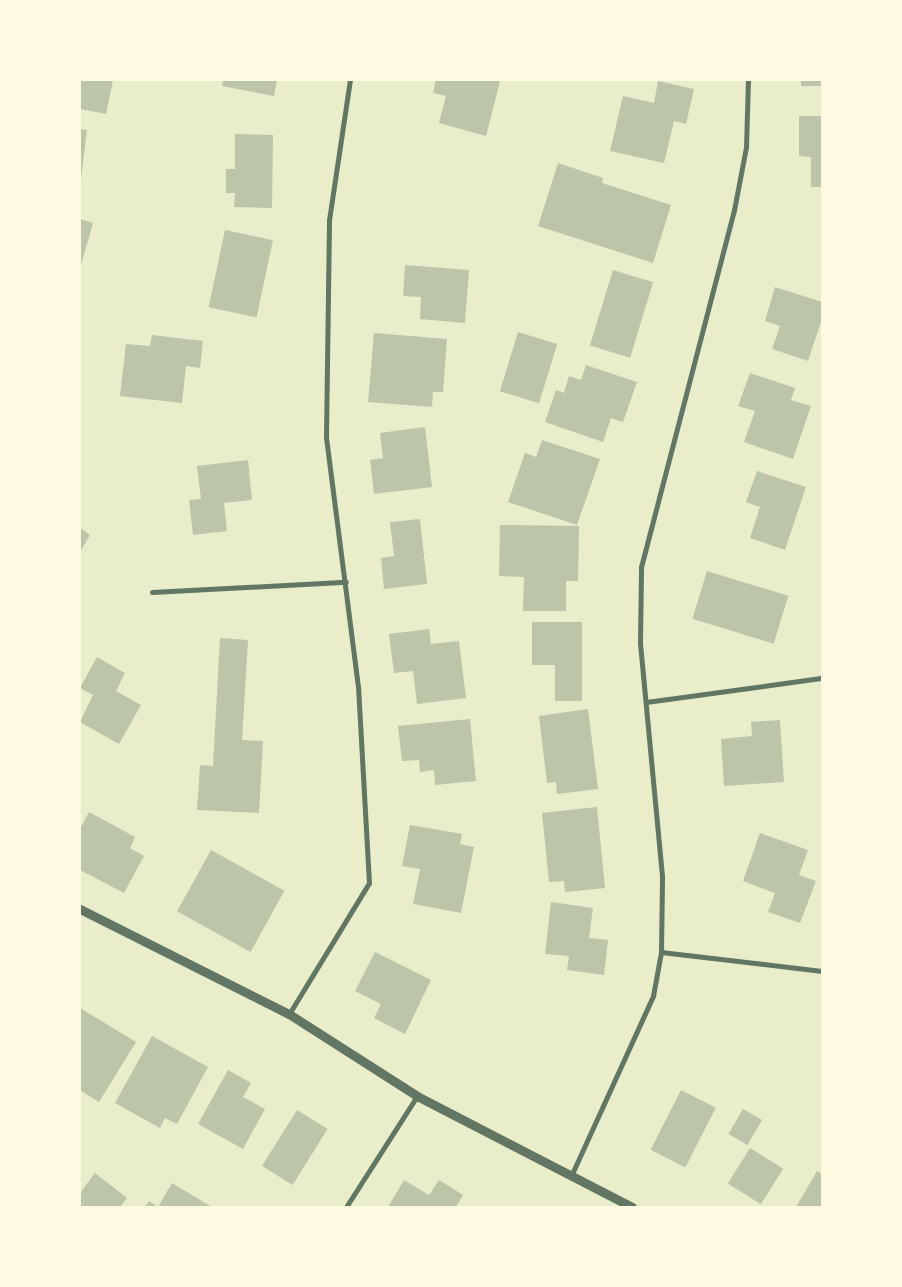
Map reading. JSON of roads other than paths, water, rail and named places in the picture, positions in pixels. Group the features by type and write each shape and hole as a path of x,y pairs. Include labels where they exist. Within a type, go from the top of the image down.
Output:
{"street":[{"path":"289,1014 369,883 358,687 326,437 329,220 350,80"},
{"path":"571,1176 650,1004 661,952 662,876 640,642 641,567 734,210 746,147 748,80"},
{"path":"152,592 346,582"},
{"path":"646,702 822,678"},
{"path":"80,909 289,1014 417,1096 632,1207"},
{"path":"661,952 822,971"},
{"path":"346,1207 417,1096"}]}
